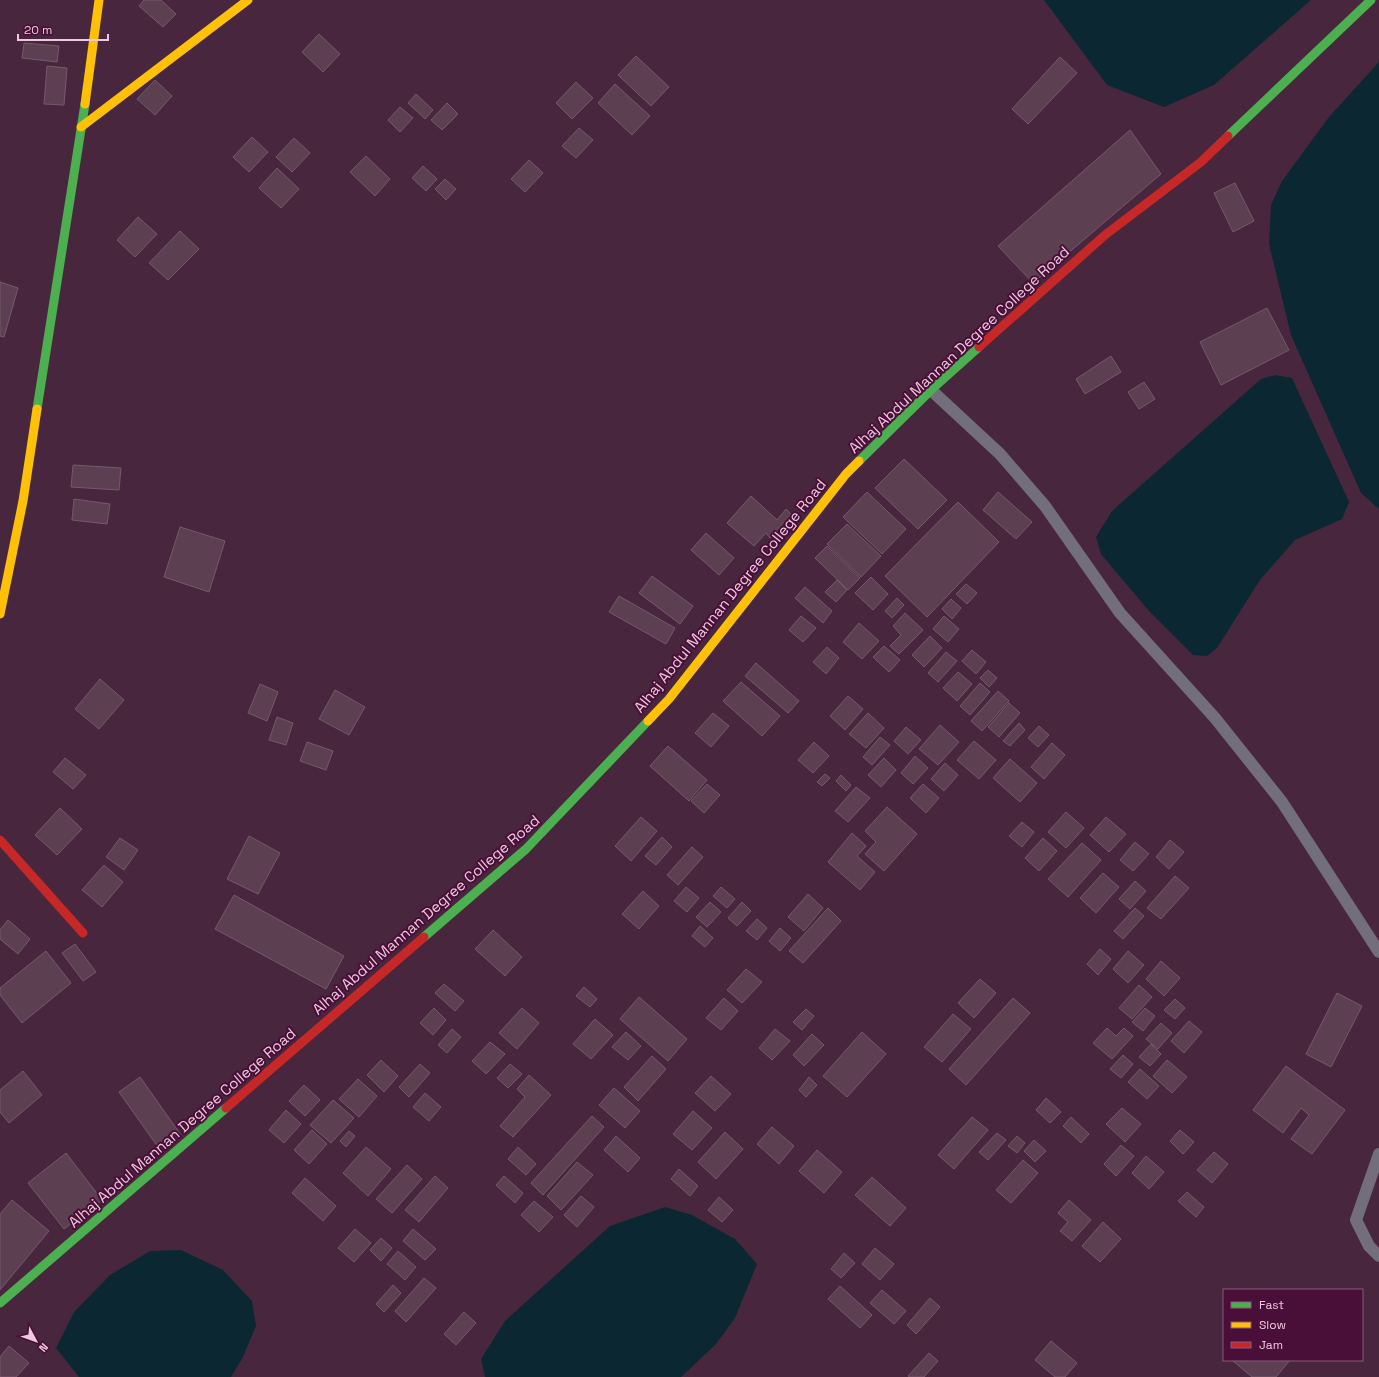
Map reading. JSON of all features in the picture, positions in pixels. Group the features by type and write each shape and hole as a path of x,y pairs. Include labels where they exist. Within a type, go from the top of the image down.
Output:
{"street":[{"path":"0,614 23,501 81,127 99,0"},
{"path":"81,127 248,0"},
{"name":"Alhaj Abdul Mannan Degree College Road","path":"0,1303 526,849 669,699 846,474 931,390 1105,235 1202,162 1371,0"},
{"path":"0,840 83,933"}],"lane":[{"path":"931,390 1000,454 1045,506 1120,613 1215,718 1282,802 1379,952"},
{"path":"1379,1154 1356,1220 1369,1246 1379,1256"}],"water":[{"path":"1044,0 1311,0 1214,85 1164,107 1107,85"},
{"path":"1379,62 1379,509 1361,493 1291,335 1269,244 1271,205 1282,181 1329,117"},
{"path":"1275,375 1292,378 1349,502 1342,519 1295,540 1260,580 1217,648 1207,656 1193,655 1149,611 1101,554 1096,537 1112,511 1261,379"},
{"path":"665,1207 692,1215 735,1239 757,1264 735,1318 716,1344 681,1377 485,1377 481,1359 505,1321 610,1226"},
{"path":"181,1250 223,1270 252,1301 256,1326 242,1359 231,1377 79,1377 56,1348 74,1312 110,1275 150,1251"}],"building":[{"path":"144,0 161,0 176,14 163,27 139,6"},
{"path":"319,34 340,54 323,72 302,52"},
{"path":"24,43 59,46 57,62 22,58"},
{"path":"636,56 669,87 651,106 618,75"},
{"path":"1060,57 1077,73 1028,124 1012,109"},
{"path":"47,66 67,68 64,105 44,104"},
{"path":"155,80 172,96 155,115 137,99"},
{"path":"576,82 593,98 572,119 556,103"},
{"path":"615,84 650,116 632,135 598,103"},
{"path":"416,94 433,110 425,119 408,103"},
{"path":"447,103 458,114 442,130 431,120"},
{"path":"400,107 413,118 400,132 388,120"},
{"path":"579,128 593,140 576,158 562,146"},
{"path":"1130,130 1161,174 1033,283 998,246"},
{"path":"252,137 268,152 249,172 233,157"},
{"path":"294,138 310,153 292,172 276,157"},
{"path":"366,156 390,179 375,196 350,172"},
{"path":"529,160 543,173 525,192 511,179"},
{"path":"423,166 437,179 426,191 412,178"},
{"path":"277,168 299,189 281,208 259,188"},
{"path":"445,179 456,189 446,200 435,189"},
{"path":"1235,183 1254,221 1233,232 1214,193"},
{"path":"138,217 157,234 135,257 117,240"},
{"path":"180,231 199,249 168,280 149,263"},
{"path":"0,282 18,288 4,337 0,336"},
{"path":"1267,308 1289,350 1221,385 1200,342"},
{"path":"1111,356 1121,372 1085,394 1076,379"},
{"path":"1144,382 1155,399 1139,409 1128,392"},
{"path":"904,459 947,500 918,529 875,488"},
{"path":"73,465 121,468 119,490 71,487"},
{"path":"867,492 906,529 882,554 843,517"},
{"path":"998,492 1032,522 1016,539 983,510"},
{"path":"751,496 777,520 786,509 791,514 770,538 766,533 754,546 727,523"},
{"path":"74,499 110,504 107,524 72,520"},
{"path":"958,502 999,542 927,617 885,576"},
{"path":"847,524 881,556 861,577 827,544"},
{"path":"180,527 225,541 209,592 164,577"},
{"path":"706,533 734,558 719,575 691,550"},
{"path":"827,546 860,578 848,590 815,558"},
{"path":"652,576 693,606 680,624 639,593"},
{"path":"871,577 888,594 873,610 855,593"},
{"path":"837,580 847,590 836,602 825,592"},
{"path":"966,584 977,593 967,604 956,594"},
{"path":"805,587 832,611 823,623 795,598"},
{"path":"619,596 675,628 666,644 609,612"},
{"path":"897,598 904,605 892,618 885,611"},
{"path":"951,599 961,608 952,619 942,609"},
{"path":"905,613 923,630 899,654 890,646 901,635 893,626"},
{"path":"801,616 816,628 803,642 789,630"},
{"path":"944,616 959,629 948,642 933,629"},
{"path":"859,623 879,641 862,659 843,642"},
{"path":"930,636 942,648 924,667 912,655"},
{"path":"884,646 900,660 889,672 873,657"},
{"path":"827,647 839,658 826,674 813,662"},
{"path":"972,650 986,662 976,674 962,661"},
{"path":"946,652 957,661 938,682 928,673"},
{"path":"756,663 799,701 788,713 745,676"},
{"path":"988,670 997,678 989,687 980,678"},
{"path":"958,672 972,684 957,701 943,688"},
{"path":"100,679 124,700 99,729 75,709"},
{"path":"741,682 780,716 762,736 723,701"},
{"path":"980,683 990,692 970,715 960,706"},
{"path":"260,684 278,692 267,721 248,713"},
{"path":"335,690 365,707 349,735 319,719"},
{"path":"998,691 1009,701 982,731 971,721"},
{"path":"848,696 863,709 845,730 830,716"},
{"path":"1009,703 1020,713 999,737 988,727"},
{"path":"713,713 729,726 711,747 695,733"},
{"path":"868,713 884,728 866,748 849,734"},
{"path":"277,717 293,723 286,745 269,740"},
{"path":"1019,723 1025,730 1010,746 1003,741"},
{"path":"940,725 959,742 938,765 919,749"},
{"path":"1039,726 1049,735 1038,747 1028,738"},
{"path":"906,727 921,740 908,754 894,741"},
{"path":"880,737 890,745 872,765 863,757"},
{"path":"974,741 996,760 979,779 957,760"},
{"path":"307,742 333,751 326,770 300,761"},
{"path":"814,742 829,756 813,773 798,760"},
{"path":"1052,743 1065,755 1044,779 1031,767"},
{"path":"668,746 707,780 689,801 650,766"},
{"path":"915,756 928,768 913,784 901,773"},
{"path":"65,758 86,775 73,789 53,772"},
{"path":"884,758 896,770 881,787 868,775"},
{"path":"1010,759 1037,783 1020,802 993,778"},
{"path":"945,763 958,775 944,791 931,779"},
{"path":"825,774 830,778 822,786 817,782"},
{"path":"841,775 851,785 846,791 836,781"},
{"path":"707,784 720,795 704,813 691,801"},
{"path":"923,784 939,798 926,813 910,798"},
{"path":"856,787 870,798 848,822 835,811"},
{"path":"887,807 917,834 884,871 865,854 876,842 865,831"},
{"path":"60,808 82,829 57,855 35,835"},
{"path":"1066,812 1084,828 1066,848 1048,832"},
{"path":"641,817 657,831 631,861 615,846"},
{"path":"1106,817 1126,834 1109,852 1090,835"},
{"path":"1022,822 1034,832 1022,847 1009,836"},
{"path":"852,833 866,846 857,856 875,872 860,890 828,862"},
{"path":"249,836 280,853 258,894 227,879"},
{"path":"662,837 672,847 656,865 645,856"},
{"path":"120,838 138,850 124,870 106,857"},
{"path":"1043,838 1057,851 1039,871 1025,858"},
{"path":"1170,840 1184,852 1169,869 1156,857"},
{"path":"1135,842 1149,854 1133,871 1120,860"},
{"path":"1082,843 1101,860 1068,897 1048,879"},
{"path":"692,847 703,857 678,885 667,875"},
{"path":"104,865 123,882 102,907 82,890"},
{"path":"1103,873 1119,887 1096,913 1080,898"},
{"path":"1175,876 1189,888 1161,919 1147,908"},
{"path":"1135,881 1146,891 1130,909 1119,899"},
{"path":"686,887 699,898 687,912 674,901"},
{"path":"721,887 735,899 727,908 713,896"},
{"path":"643,891 659,906 639,929 622,914"},
{"path":"808,894 823,908 804,931 788,917"},
{"path":"234,895 344,956 326,989 215,929"},
{"path":"710,902 721,912 707,927 696,917"},
{"path":"742,902 751,911 737,926 728,918"},
{"path":"828,908 841,921 803,963 789,951"},
{"path":"1135,908 1144,916 1123,939 1114,931"},
{"path":"757,919 767,928 757,940 746,931"},
{"path":"8,920 30,939 18,954 0,939 0,930"},
{"path":"700,926 713,938 705,947 692,936"},
{"path":"780,928 791,938 780,951 769,941"},
{"path":"493,930 522,957 505,976 475,949"},
{"path":"75,944 96,972 83,981 62,953"},
{"path":"1100,949 1111,959 1098,975 1087,964"},
{"path":"46,951 71,983 22,1023 0,995 0,988"},
{"path":"1128,951 1144,965 1128,983 1113,969"},
{"path":"1161,961 1180,978 1164,996 1146,979"},
{"path":"746,969 762,982 742,1003 727,990"},
{"path":"980,979 996,993 974,1018 958,1003"},
{"path":"444,984 464,1001 455,1011 435,993"},
{"path":"1139,985 1152,997 1132,1019 1119,1008"},
{"path":"584,987 597,999 590,1007 576,996"},
{"path":"1337,993 1362,1006 1331,1067 1306,1054"},
{"path":"639,997 687,1039 668,1061 620,1019"},
{"path":"724,998 738,1011 721,1030 706,1018"},
{"path":"1013,998 1030,1013 966,1085 949,1069"},
{"path":"1175,999 1185,1008 1175,1019 1164,1010"},
{"path":"434,1008 446,1020 433,1035 420,1023"},
{"path":"522,1008 539,1023 517,1049 499,1033"},
{"path":"1145,1008 1155,1016 1143,1031 1132,1022"},
{"path":"806,1009 814,1016 802,1030 793,1022"},
{"path":"953,1014 971,1029 942,1062 924,1047"},
{"path":"595,1019 613,1035 591,1059 573,1044"},
{"path":"1189,1021 1202,1032 1184,1053 1171,1041"},
{"path":"1161,1023 1172,1033 1158,1049 1146,1039"},
{"path":"1107,1028 1116,1036 1124,1028 1133,1036 1112,1059 1093,1043"},
{"path":"452,1029 461,1037 447,1053 438,1045"},
{"path":"775,1029 790,1041 772,1060 759,1048"},
{"path":"626,1032 641,1046 628,1060 612,1047"},
{"path":"862,1032 886,1054 847,1097 823,1076"},
{"path":"812,1034 824,1045 804,1066 793,1055"},
{"path":"490,1042 505,1054 486,1074 472,1061"},
{"path":"1151,1044 1161,1054 1150,1066 1139,1057"},
{"path":"1123,1055 1133,1064 1121,1078 1110,1069"},
{"path":"652,1056 666,1069 638,1101 624,1087"},
{"path":"381,1060 398,1076 384,1092 367,1075"},
{"path":"1167,1060 1187,1077 1172,1093 1153,1076"},
{"path":"420,1064 430,1073 409,1097 399,1087"},
{"path":"510,1064 522,1074 508,1088 497,1078"},
{"path":"1286,1066 1345,1110 1312,1154 1291,1139 1309,1115 1301,1108 1283,1133 1253,1110"},
{"path":"1140,1069 1159,1086 1147,1099 1128,1082"},
{"path":"23,1071 42,1095 9,1123 0,1112 0,1090"},
{"path":"529,1075 551,1095 513,1137 500,1126 525,1097 517,1089"},
{"path":"711,1076 731,1094 715,1111 695,1093"},
{"path":"140,1077 181,1135 160,1150 119,1092"},
{"path":"809,1077 817,1085 806,1097 799,1090"},
{"path":"358,1079 377,1096 359,1117 339,1099"},
{"path":"304,1085 320,1100 305,1116 289,1101"},
{"path":"614,1088 640,1111 625,1128 599,1105"},
{"path":"425,1093 441,1107 429,1121 413,1107"},
{"path":"1046,1098 1061,1112 1050,1123 1036,1110"},
{"path":"333,1100 354,1118 331,1143 310,1125"},
{"path":"1122,1108 1141,1124 1125,1142 1106,1124"},
{"path":"286,1110 301,1124 284,1143 269,1130"},
{"path":"693,1111 712,1128 692,1150 673,1134"},
{"path":"592,1116 604,1127 543,1195 531,1183"},
{"path":"972,1117 988,1130 954,1169 938,1155"},
{"path":"1071,1117 1089,1134 1081,1143 1063,1126"},
{"path":"772,1127 794,1146 779,1164 757,1144"},
{"path":"312,1130 327,1144 309,1164 294,1150"},
{"path":"1180,1130 1194,1142 1183,1154 1170,1141"},
{"path":"349,1131 355,1136 346,1147 340,1141"},
{"path":"725,1132 743,1149 716,1179 698,1162"},
{"path":"997,1133 1006,1140 988,1160 979,1152"},
{"path":"616,1136 640,1158 628,1172 604,1150"},
{"path":"1017,1136 1025,1143 1017,1153 1008,1146"},
{"path":"1034,1140 1046,1151 1035,1162 1024,1151"},
{"path":"1121,1145 1134,1156 1116,1176 1104,1164"},
{"path":"366,1147 391,1169 368,1196 343,1173"},
{"path":"518,1147 536,1164 526,1175 508,1159"},
{"path":"817,1150 842,1172 824,1193 799,1171"},
{"path":"1214,1152 1228,1164 1212,1183 1197,1170"},
{"path":"66,1153 102,1200 64,1229 28,1183"},
{"path":"1146,1156 1164,1172 1149,1189 1132,1173"},
{"path":"1023,1160 1038,1173 1011,1203 996,1190"},
{"path":"577,1162 593,1175 561,1210 547,1196"},
{"path":"407,1165 422,1179 392,1213 376,1199"},
{"path":"679,1169 698,1186 690,1196 671,1179"},
{"path":"435,1176 448,1188 419,1222 405,1210"},
{"path":"504,1176 523,1193 515,1203 496,1185"},
{"path":"872,1177 906,1208 890,1226 855,1195"},
{"path":"305,1178 336,1206 323,1221 292,1193"},
{"path":"1187,1192 1204,1207 1196,1217 1178,1201"},
{"path":"581,1196 594,1207 577,1227 564,1215"},
{"path":"719,1197 733,1210 722,1222 708,1210"},
{"path":"12,1200 49,1231 0,1290 0,1214"},
{"path":"1069,1200 1091,1220 1072,1241 1060,1231 1068,1222 1058,1213"},
{"path":"534,1201 553,1217 539,1232 521,1215"},
{"path":"1103,1222 1121,1239 1100,1262 1082,1246"},
{"path":"355,1229 371,1243 354,1262 338,1248"},
{"path":"413,1229 436,1249 425,1260 403,1241"},
{"path":"381,1238 392,1248 381,1261 370,1250"},
{"path":"875,1248 894,1264 880,1280 862,1264"},
{"path":"398,1251 416,1267 405,1280 387,1264"},
{"path":"844,1253 855,1263 841,1278 831,1269"},
{"path":"424,1278 436,1288 406,1322 395,1311"},
{"path":"393,1285 401,1293 384,1312 376,1304"},
{"path":"840,1286 872,1315 860,1328 828,1299"},
{"path":"882,1290 906,1311 894,1324 870,1303"},
{"path":"930,1298 940,1307 916,1334 907,1325"},
{"path":"464,1312 476,1323 456,1345 444,1334"},
{"path":"1051,1341 1077,1363 1065,1377 1055,1377 1035,1360"},
{"path":"9,1346 29,1363 16,1377 0,1377 0,1357"},
{"path":"929,1353 938,1361 924,1377 908,1376"},
{"path":"1233,1361 1289,1361 1276,1377 1252,1377"}],"traffic: fast":[{"path":"1228,136 1371,0"},
{"path":"37,409 85,104"},
{"path":"859,461 931,390 979,347"},
{"path":"424,937 526,849 648,721"},
{"path":"0,1303 226,1108"}],"traffic: slow":[{"path":"85,104 99,0"},
{"path":"81,127 248,0"},
{"path":"0,614 23,501 37,409"},
{"path":"648,721 669,699 846,474 859,461"}],"traffic: jam":[{"path":"979,347 1105,235 1201,162 1228,136"},
{"path":"0,840 83,933"},
{"path":"226,1108 424,937"}]}
